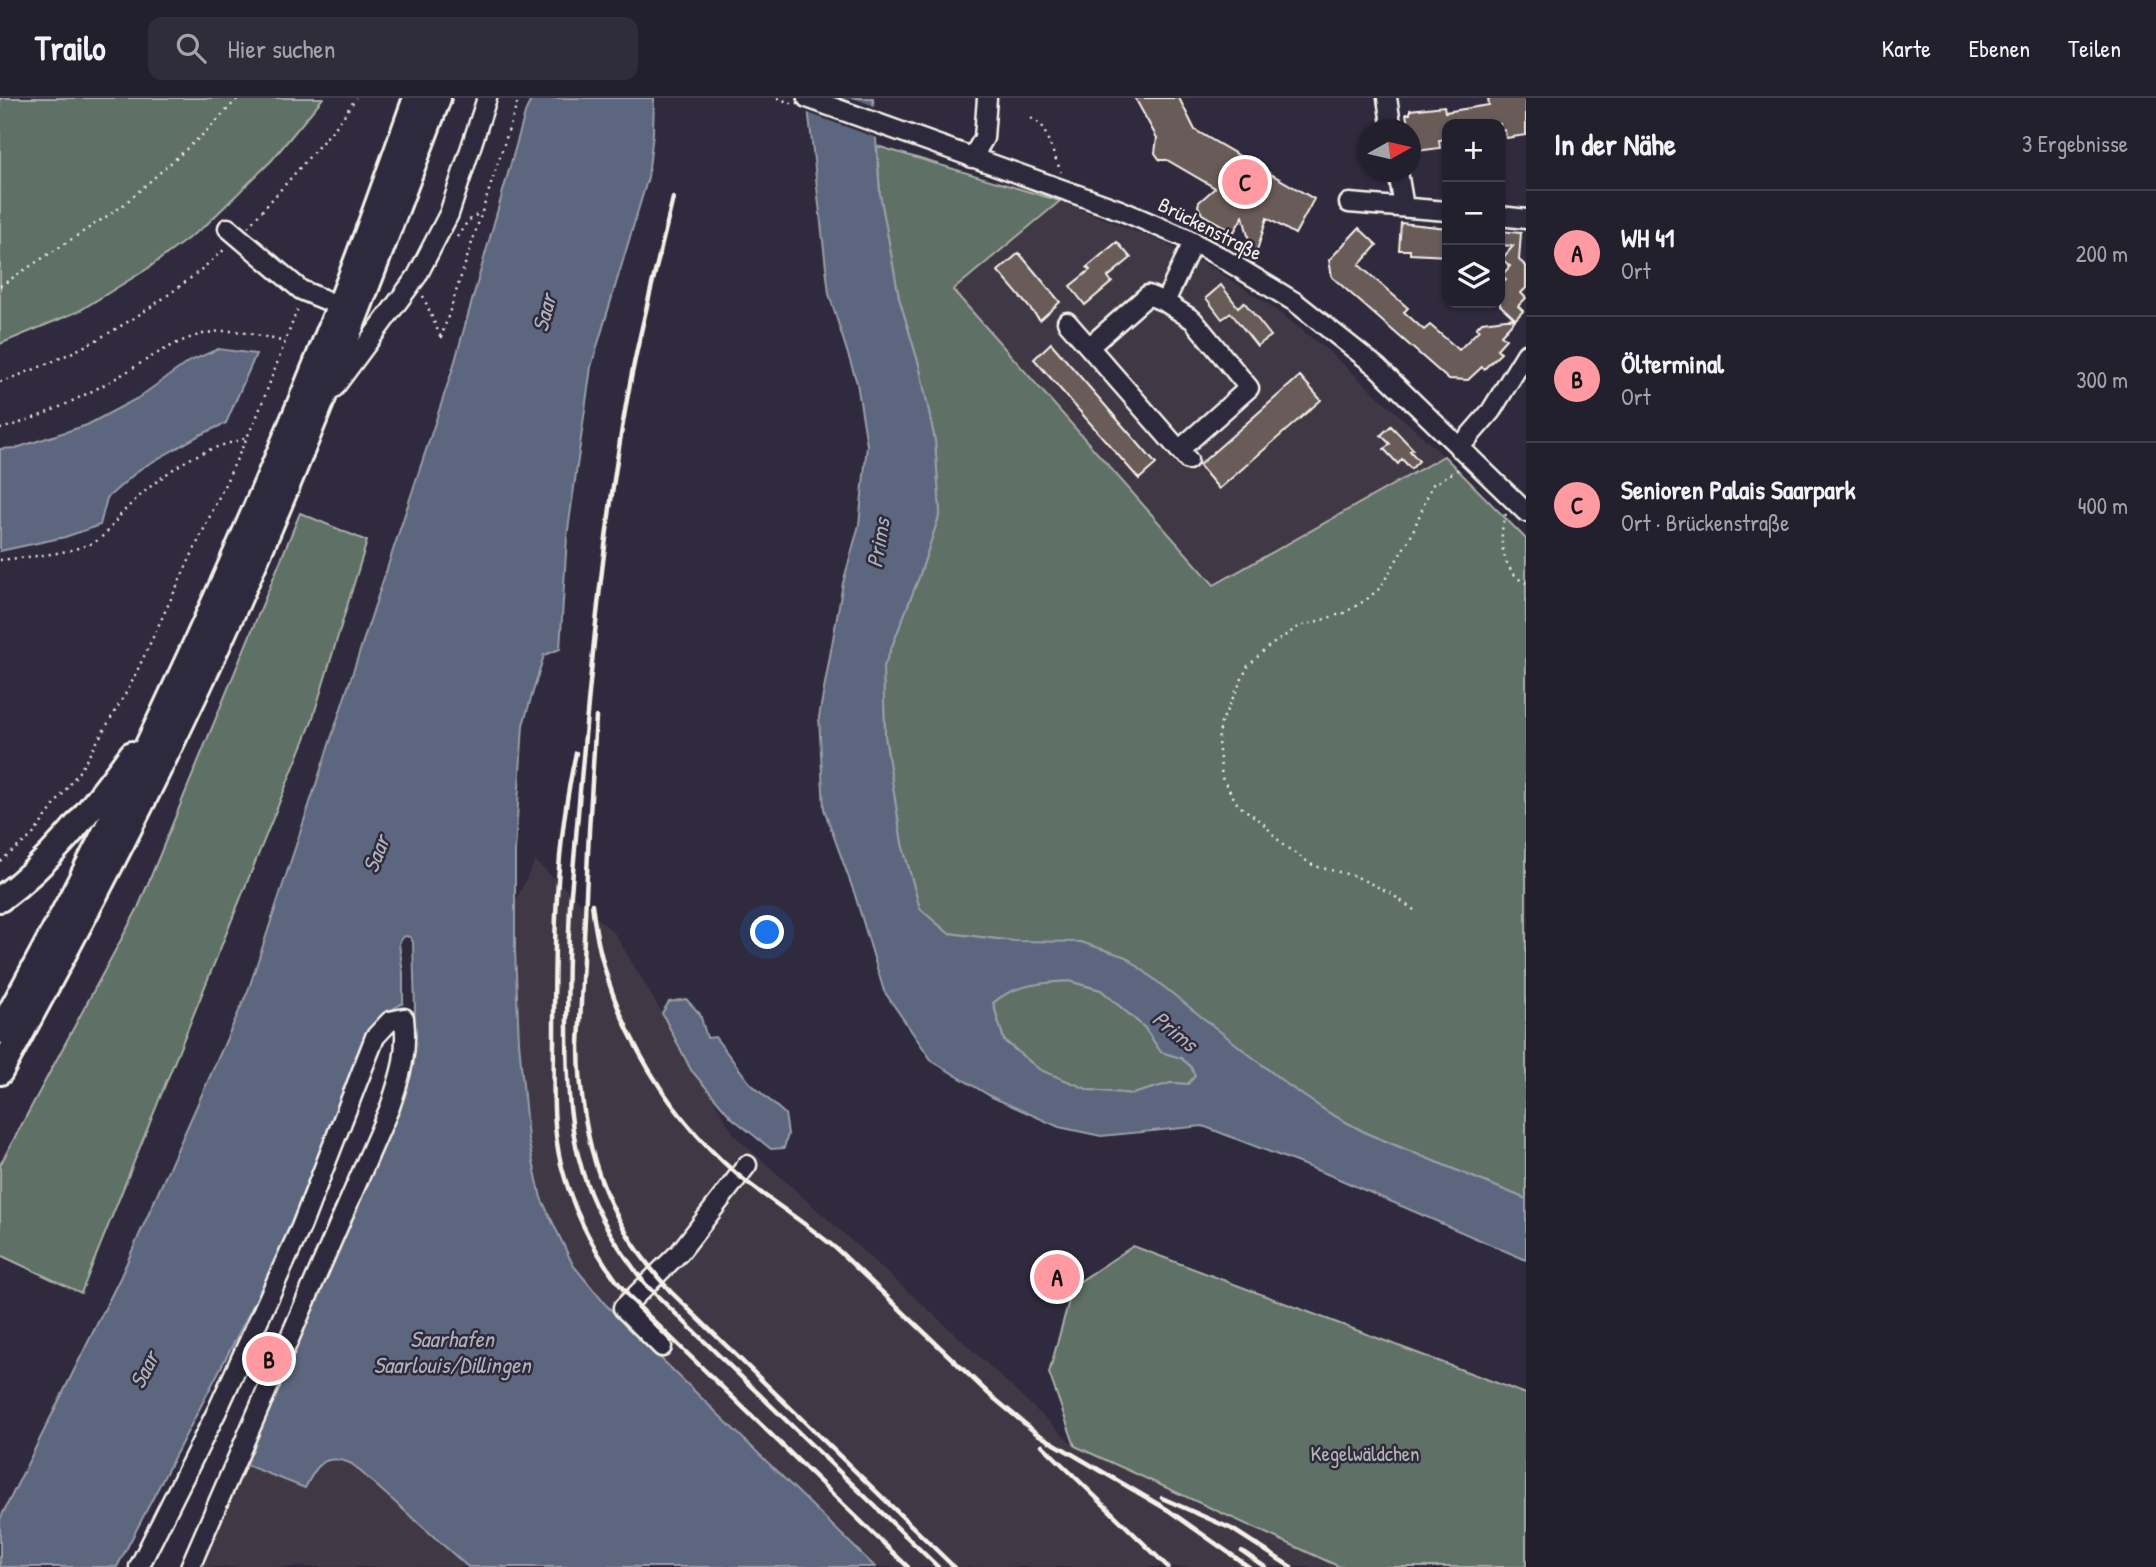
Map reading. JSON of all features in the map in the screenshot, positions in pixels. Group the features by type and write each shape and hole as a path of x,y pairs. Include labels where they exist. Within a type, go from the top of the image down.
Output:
{"highway":[{"path":"0,1031 115,815 246,533 340,306 416,98"},
{"path":"0,1072 62,958 171,743 234,609 319,408 438,98"},
{"path":"0,899 35,871 62,844 88,814 166,709"}],"street":[{"path":"319,408 418,276 449,214 487,98"},
{"name":"Brückenstraße","path":"807,98 1120,210 1194,242 1295,302 1377,367 1526,512"},
{"path":"972,158 984,138 987,98"},
{"path":"1387,98 1390,119"},
{"path":"1400,182 1404,206"},
{"path":"1349,203 1442,210"},
{"path":"1505,217 1526,219"},
{"path":"234,232 300,290 340,306"},
{"path":"1165,302 1194,242"},
{"path":"1067,322 1089,348 1184,455 1249,388 1193,320 1165,302 1148,295 1089,348"},
{"path":"1459,448 1491,411 1526,354"},
{"path":"139,1567 217,1411 301,1227 375,1037 390,1021 404,1018 407,1042 401,1074 390,1107 190,1567"},
{"path":"662,1347 623,1308 680,1252 747,1165"}],"path":[{"path":"0,286 121,207 209,129 238,98"},
{"path":"0,383 80,349 128,321 202,270 234,232 338,124 356,98"},
{"path":"418,276 419,285 441,338 519,98"},
{"path":"1031,118 1042,125 1069,192"},
{"path":"0,861 32,836 81,769 130,686 258,414 300,303 300,290"},
{"path":"0,429 55,410 110,382 165,348 190,338 232,331 285,342"},
{"path":"0,560 46,554 95,541 106,534 125,510 158,481 185,462 207,450 246,438"},
{"path":"1413,910 1390,893 1355,876 1314,866 1283,845 1262,822 1238,805 1222,778 1218,742 1221,723 1248,666 1298,627 1344,613 1380,588 1411,536 1432,485 1452,472 1475,463"},
{"path":"1512,498 1503,523 1503,547 1509,567 1517,580 1526,583"}],"shaded area":[{"path":"1060,201 1159,241 1214,269 1271,306 1326,349 1444,456 1215,585 953,289"},
{"name":"Saarhafen Saarlouis/Dillingen","path":"535,861 615,934 735,1136 1075,1446 1340,1567 185,1567 241,1463"}],"green space":[{"path":"0,98 323,98 272,160 206,225 147,269 79,311 0,344"},
{"path":"877,146 1060,201 953,290 1214,585 1444,456 1526,539 1526,1199 1368,1134 1329,1113 1289,1086 1013,941 948,933 920,909 902,844 885,737 883,669 919,577 940,513 935,441 919,365 899,298 880,194"},
{"path":"300,513 367,541 311,724 81,1293 0,1255 0,1165 138,908"},
{"path":"1069,981 1101,990 1144,1027 1161,1052 1181,1058 1192,1067 1195,1076 1188,1084 1171,1083 1133,1094 1089,1090 1040,1070 1004,1040 993,1003 1019,988"},
{"name":"Kegelwäldchen","path":"1133,1246 1526,1394 1526,1567 1340,1567 1075,1446 1049,1373 1073,1286"}],"water":[{"name":"Saar","path":"532,98 654,98 648,177 591,367 567,537 560,649 544,655 523,725 515,851 515,950 519,1042 528,1139 541,1198 573,1265 605,1304 875,1567 468,1567 352,1464 335,1459 322,1463 305,1488 241,1463 411,1058 415,1009 413,942 410,937 405,936 399,944 403,1003 386,1013 372,1028 356,1056 333,1126 267,1279 117,1567 0,1567 0,1519 120,1278 248,991 453,368 526,110"},
{"name":"Prims","path":"807,98 873,98 880,194 899,298 919,365 935,441 940,513 919,577 883,669 885,737 902,844 920,909 948,933 1013,941 1081,942 1126,957 1289,1086 1329,1113 1368,1134 1526,1199 1526,1260 1332,1176 1203,1126 1101,1136 1059,1127 992,1097 932,1061 884,991 855,895 824,809 819,717 843,583 859,525 867,445 857,383 829,294","holes":["1069,981 1101,990 1144,1027 1161,1052 1181,1058 1191,1067 1195,1076 1188,1084 1171,1083 1133,1094 1089,1090 1040,1070 1004,1041 993,1003 1010,992 1029,986"]},
{"path":"218,349 256,354 226,423 140,469 107,498 100,525 65,537 0,551 0,449 16,448 87,425 138,398 188,362"},
{"path":"686,999 700,1014 707,1038 715,1037 750,1083 785,1114 788,1134 784,1148 771,1149 731,1117 691,1070 662,1013 669,1002"}],"pier":[{"path":"804,98 853,98 877,107 880,139 805,112"}],"building":[{"path":"1135,98 1179,98 1195,130 1314,199 1295,234 1267,218 1254,260 1243,216 1234,232 1202,214 1199,202 1215,188 1167,160 1160,160 1155,153 1157,138"},
{"path":"1488,98 1526,98 1526,135 1506,138 1505,119 1442,119 1440,148 1421,150 1421,119 1407,119 1406,114 1410,114 1410,110 1444,106 1445,112 1489,105"},
{"path":"1401,223 1442,227 1442,256 1410,254 1410,250 1399,250"},
{"path":"1359,228 1377,245 1359,265 1408,308 1404,312 1424,330 1430,325 1459,350 1479,330 1476,328 1482,322 1514,318 1503,308 1505,272 1510,266 1505,262 1505,255 1513,246 1505,245 1505,231 1521,233 1519,260 1526,266 1526,288 1521,293 1526,298 1518,306 1523,311 1501,335 1506,339 1497,349 1501,353 1468,380 1448,379 1332,277 1329,260"},
{"path":"1117,242 1131,258 1108,277 1112,282 1085,305 1070,286 1090,270 1087,267"},
{"path":"1019,253 1060,302 1040,320 998,271"},
{"path":"1221,285 1238,307 1244,302 1271,336 1257,346 1231,313 1222,319 1206,298"},
{"path":"1051,343 1156,464 1139,479 1034,359"},
{"path":"1300,376 1321,400 1219,489 1199,465"},
{"path":"1391,426 1413,449 1410,451 1419,461 1411,469 1402,459 1398,464 1384,449 1390,444 1381,435"}],"railway":[{"path":"673,198 626,405 607,529 593,654 570,905 567,979 568,1088 577,1152 590,1193 602,1218 646,1285 938,1567"},
{"path":"596,717 579,1045 584,1115 600,1178 628,1236 671,1292 954,1567"},
{"path":"576,753 564,823 555,930 554,1101 561,1164 580,1219 597,1252 631,1299 908,1567"},
{"path":"592,904 608,980 622,1017 660,1087 683,1119 709,1148 738,1175 840,1252 989,1394 1036,1433 1168,1510 1249,1567"},
{"path":"1042,1445 1168,1567"},
{"path":"1162,1498 1232,1529 1291,1567"},
{"path":"1242,1551 1265,1567"}],"place":[{"name":"Senioren Palais Saarpark","path":"1245,182"},
{"name":"WH 41","path":"1057,1277"},
{"name":"Ölterminal","path":"269,1359"}]}
